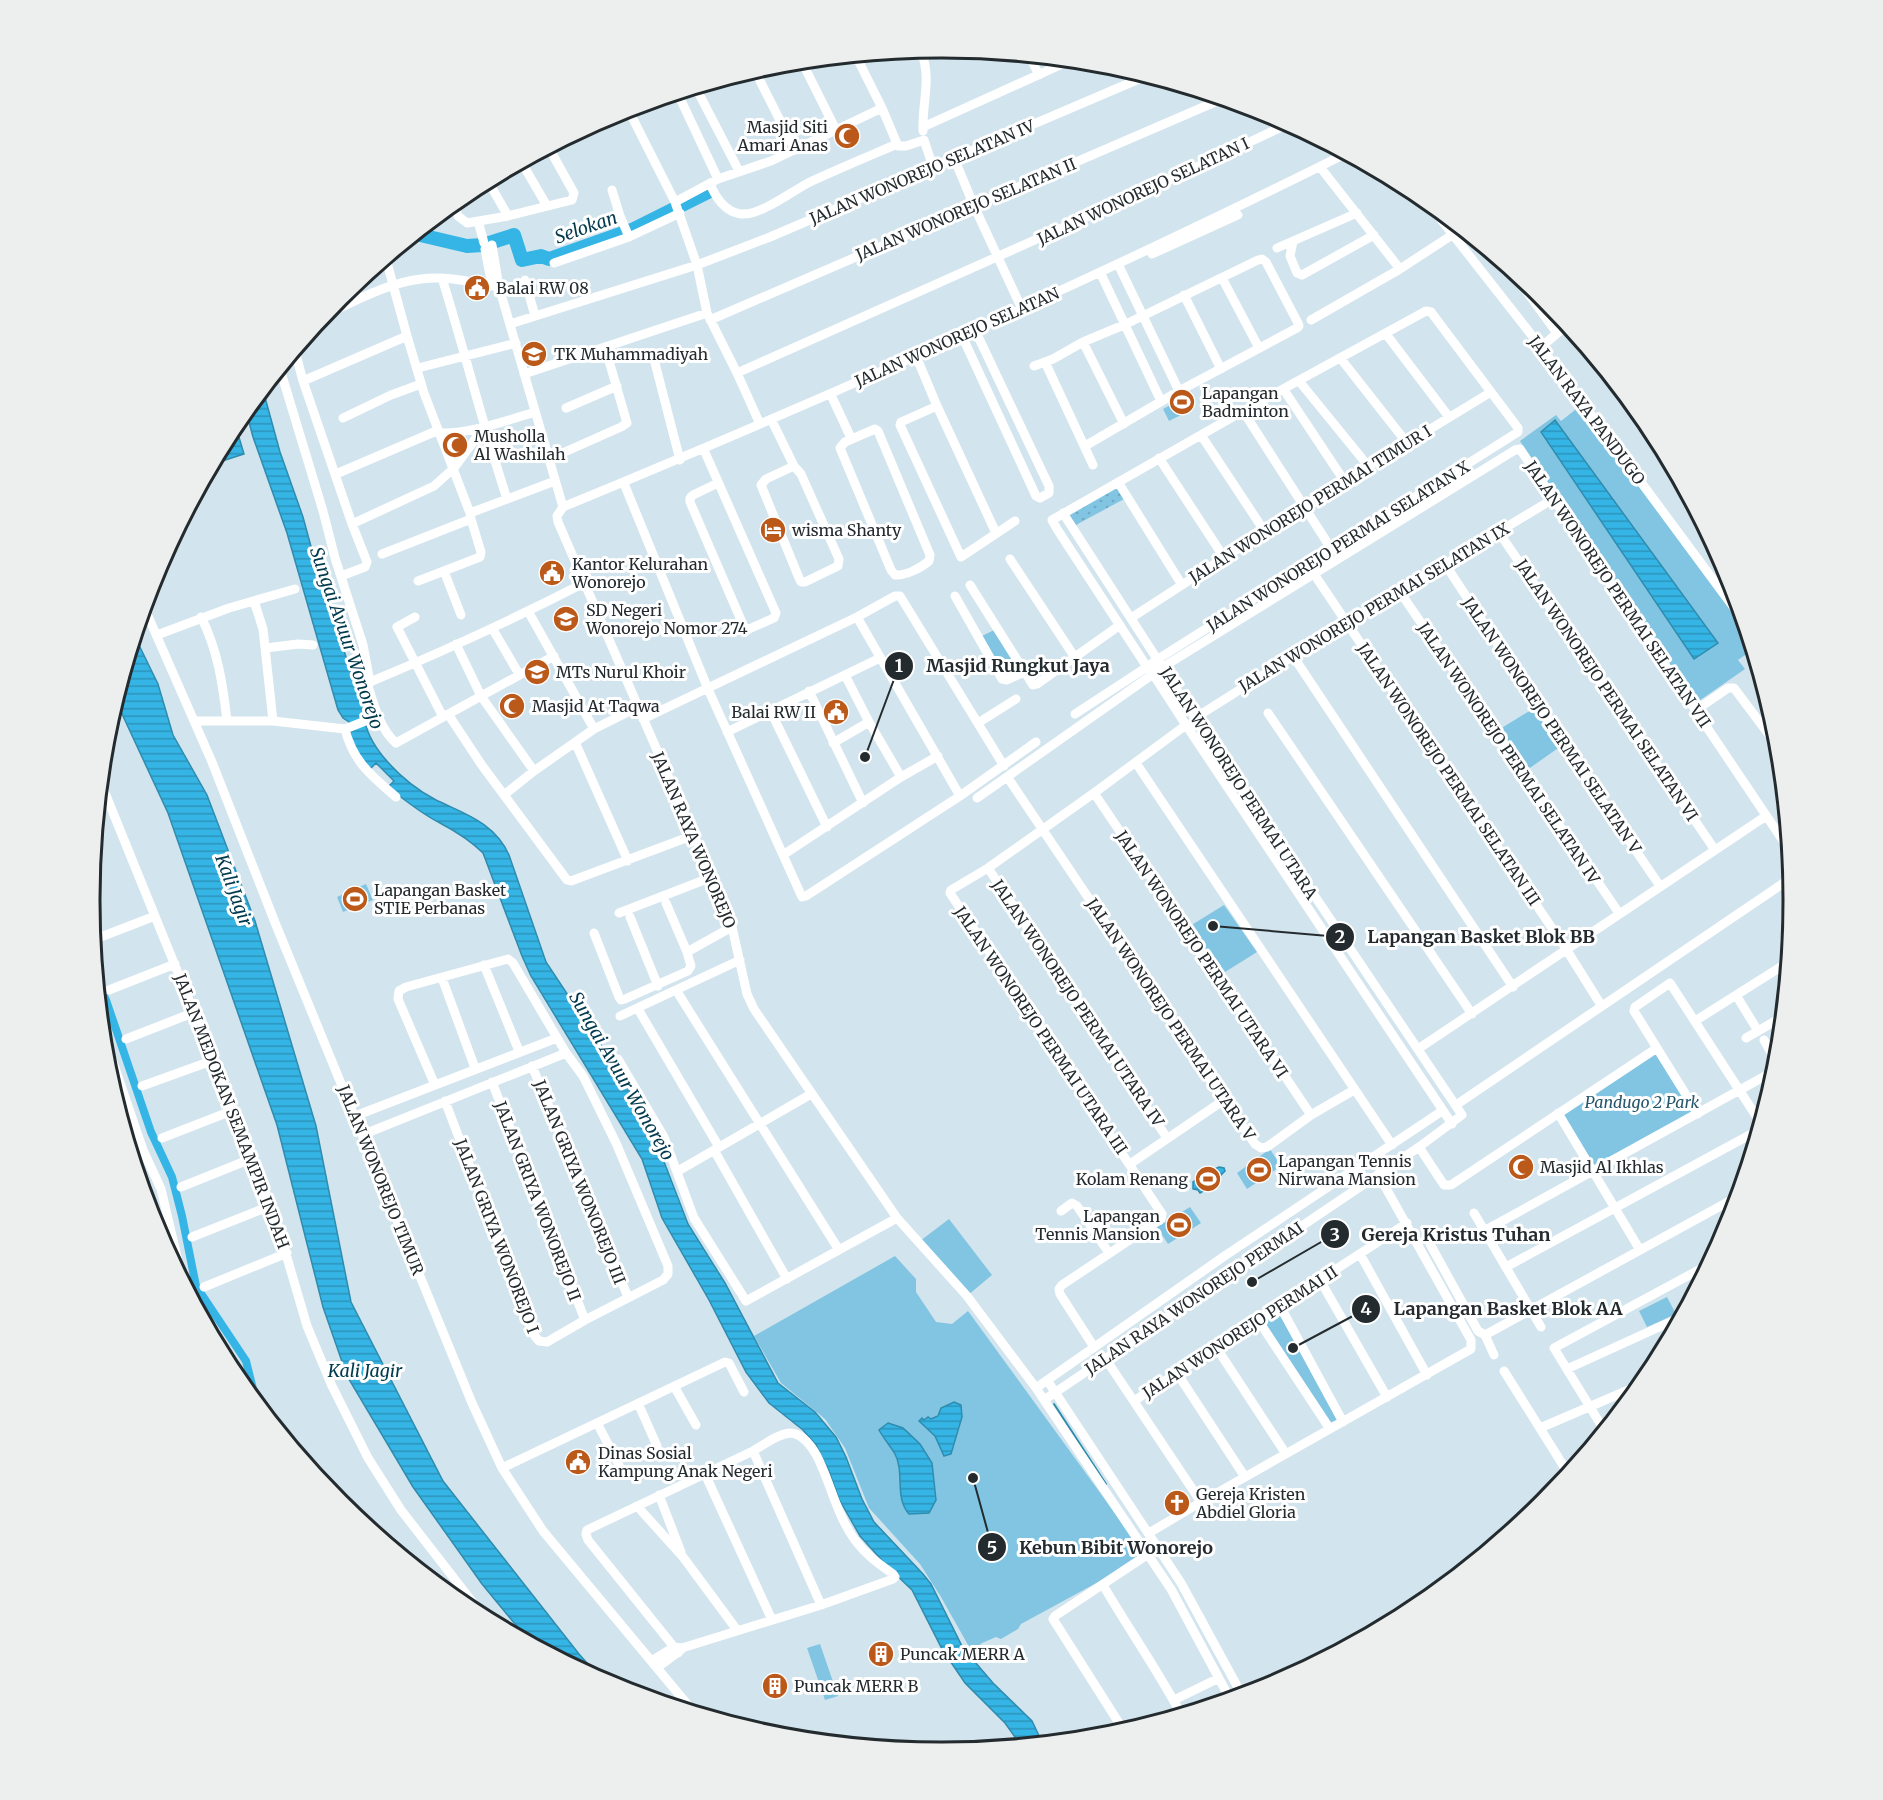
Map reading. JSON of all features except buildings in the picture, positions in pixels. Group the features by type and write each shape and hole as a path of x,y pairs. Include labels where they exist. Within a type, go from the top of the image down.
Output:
{"street":[{"path":"923,59 927,71 924,140 933,167"},
{"path":"859,63 896,142 901,147 924,140"},
{"path":"1034,64 1039,75"},
{"path":"923,128 1056,67"},
{"path":"806,70 837,130"},
{"path":"759,79 795,150"},
{"name":"JALAN WONOREJO SELATAN IV","path":"510,324 697,265 770,237 1134,81"},
{"path":"699,94 739,171"},
{"path":"681,100 714,181 715,195 723,205 739,214 754,213 811,182 896,142"},
{"name":"JALAN WONOREJO SELATAN II","path":"524,374 708,316 974,206 1210,102"},
{"path":"554,263 627,232 677,207 714,181 795,150 882,108"},
{"path":"633,118 677,207 697,265 708,316 760,424"},
{"name":"JALAN WONOREJO SELATAN I","path":"737,373 1167,181 1278,129"},
{"path":"457,212 467,223 508,216 572,200 574,197 552,154"},
{"path":"954,158 1022,309"},
{"name":"JALAN WONOREJO SELATAN","path":"563,507 918,360 962,336 1119,266 1338,158"},
{"path":"1320,167 1400,269"},
{"path":"525,169 547,206"},
{"path":"492,189 508,216"},
{"path":"612,190 627,232"},
{"path":"1277,248 1357,213"},
{"path":"1179,391 1119,266 1238,215"},
{"name":"JALAN RAYA WONOREJO","path":"478,221 563,507 558,516 558,522 712,877 732,927 750,1002 897,1218 967,1296 1036,1388 1171,1589 1226,1692"},
{"name":"JALAN RAYA PANDUGO","path":"1445,226 1542,346 1726,596"},
{"path":"1293,241 1290,256 1299,275 1374,235"},
{"path":"1311,320 1400,269 1452,235"},
{"path":"1034,366 1262,259 1266,262 1299,326 1161,401 1085,446"},
{"path":"388,266 421,384 454,468 481,552 480,557 418,580"},
{"path":"1006,323 1101,274 1161,401"},
{"path":"442,278 507,499"},
{"path":"353,299 421,279 442,278 496,286"},
{"path":"1222,278 1259,348"},
{"path":"525,280 535,316"},
{"path":"1184,295 1221,369"},
{"path":"1536,304 1557,333"},
{"path":"1063,513 1243,411 1429,311 1491,392"},
{"path":"962,336 1036,496 1040,498 1049,493 1050,486 975,330"},
{"path":"1542,346 1560,330"},
{"path":"1386,334 1449,417"},
{"path":"303,381 407,336"},
{"path":"1083,342 1124,424"},
{"path":"418,368 516,343"},
{"path":"549,459 627,423 605,347"},
{"path":"1341,358 1407,443"},
{"path":"297,359 367,564 365,567 341,576"},
{"path":"918,360 996,533"},
{"path":"1045,362 1093,465"},
{"path":"655,363 680,460"},
{"path":"283,377 363,645 369,683 378,716 388,735 396,743 554,656"},
{"path":"1299,381 1369,467"},
{"path":"343,418 391,395 421,384"},
{"path":"566,408 617,386"},
{"path":"1284,390 1345,482"},
{"name":"JALAN WONOREJO PERMAI TIMUR I","path":"1131,618 1304,506 1491,392"},
{"name":"JALAN WONOREJO PERMAI SELATAN X","path":"1160,663 1518,432 1518,428 1491,392"},
{"path":"831,395 851,438"},
{"path":"937,406 900,424 961,557"},
{"path":"1243,411 1332,550"},
{"path":"336,474 431,433 441,434 484,427 535,412"},
{"path":"1000,421 1015,414"},
{"path":"771,419 794,466 801,474 840,563 805,582 801,582 799,578 761,485 766,479 794,466"},
{"path":"352,524 434,486 454,468 484,427"},
{"path":"875,429 878,431 930,555 925,565 900,576 895,575 891,570 840,448 851,438 875,429"},
{"path":"1202,435 1265,532"},
{"name":"JALAN WONOREJO PERMAI SELATAN VII","path":"1160,663 1314,574 1518,449 1523,451 1780,837"},
{"path":"704,450 776,613 774,618 748,629 744,627 690,502 693,495 718,483"},
{"path":"1159,458 1225,559"},
{"path":"382,554 507,499 555,481"},
{"path":"1118,482 1182,585"},
{"path":"625,486 708,689 802,897 960,796 1036,742"},
{"name":"JALAN WONOREJO PERMAI SELATAN IX","path":"1195,718 1553,498"},
{"name":"JALAN WONOREJO PERMAI UTARA","path":"1452,1124 1052,520 1063,513 1195,718 1357,960 1421,1048 1462,1115"},
{"path":"952,564 1015,521"},
{"name":"JALAN WONOREJO PERMAI SELATAN VI","path":"1498,531 1715,850"},
{"path":"1010,560 1074,656"},
{"name":"JALAN WONOREJO PERMAI SELATAN V","path":"1445,564 1561,741 1660,886"},
{"path":"444,571 461,615"},
{"name":"JALAN WONOREJO PERMAI SELATAN III","path":"1314,574 1566,949 1601,1005"},
{"path":"369,683 528,612 584,583"},
{"path":"970,585 1030,682 1037,684 1120,625"},
{"path":"157,635 201,617 295,589"},
{"name":"JALAN WONOREJO PERMAI SELATAN IV","path":"1400,592 1619,914"},
{"path":"643,719 857,617 895,596 900,596 1004,766"},
{"path":"955,596 1002,679 1007,680 1024,672"},
{"path":"254,601 263,629 273,721"},
{"path":"528,612 594,729"},
{"path":"201,617 208,630 217,660 225,696 227,722"},
{"path":"415,617 397,627 415,664 446,715 567,880 574,881 694,835"},
{"path":"857,617 960,796"},
{"name":"JALAN WONOREJO TIMUR","path":"149,618 195,722 472,1403 502,1468 543,1531 684,1701"},
{"path":"492,628 519,674"},
{"path":"266,648 298,644 313,645"},
{"path":"456,644 480,696 534,771"},
{"path":"1293,656 1513,987"},
{"path":"727,732 880,658"},
{"path":"978,798 1009,780 1160,663"},
{"path":"1075,714 1150,670"},
{"path":"845,675 901,777"},
{"path":"1696,710 1728,688 1734,688 1766,730"},
{"path":"809,691 862,803"},
{"path":"978,723 1016,699"},
{"path":"504,795 594,729 638,707"},
{"path":"770,710 827,827"},
{"path":"1268,713 1472,1014"},
{"path":"195,722 273,721 347,729 378,716"},
{"path":"833,743 869,722"},
{"path":"988,867 1186,725"},
{"path":"347,729 353,754 365,770 396,797"},
{"path":"575,742 628,861"},
{"path":"783,855 901,777 938,756"},
{"path":"1136,763 1392,1146"},
{"name":"JALAN WONOREJO PERMAI UTARA V","path":"1009,780 1255,1144 1261,1148 1267,1147 1311,1115 1354,1090"},
{"name":"JALAN WONOREJO PERMAI UTARA VI","path":"1094,793 1311,1115"},
{"name":"JALAN MEDOKAN SEMAMPIR INDAH","path":"106,796 253,1158 287,1254 307,1326 332,1386 368,1458 401,1510 467,1595"},
{"path":"1421,1048 1766,816"},
{"name":"JALAN WONOREJO PERMAI UTARA III","path":"988,867 951,890 951,897 1163,1217 1059,1289 1094,1347"},
{"name":"JALAN WONOREJO PERMAI UTARA IV","path":"988,867 1167,1138"},
{"path":"619,913 712,877"},
{"path":"1456,1105 1782,884"},
{"path":"594,933 621,1000 658,986 690,969 691,966 666,903"},
{"path":"101,937 155,916"},
{"path":"630,917 658,986"},
{"path":"687,952 732,927"},
{"path":"363,1135 566,1053 515,966 508,959 406,987 399,991 398,999 435,1085"},
{"path":"620,1016 740,960"},
{"path":"1347,968 1357,960"},
{"path":"110,990 175,964"},
{"path":"484,965 519,1051"},
{"path":"1695,1021 1780,967"},
{"path":"442,978 476,1068"},
{"path":"1698,1113 1636,1015 1635,1007 1670,983 1755,1114"},
{"path":"676,990 839,1250"},
{"path":"1736,995 1758,1031"},
{"path":"638,1009 788,1279"},
{"path":"126,1039 195,1012"},
{"path":"1746,1038 1774,1022"},
{"path":"355,1116 557,1038"},
{"path":"1764,1040 1769,1050"},
{"path":"1419,1147 1444,1185 1448,1186 1657,1048"},
{"name":"JALAN GRIYA WONOREJO I","path":"445,1101 534,1335 538,1341 547,1342 663,1280 668,1274 668,1266 635,1185 583,1076 566,1053"},
{"path":"618,1059 664,1137 694,1218 744,1299 749,1300 897,1218"},
{"path":"142,1086 214,1060"},
{"name":"JALAN GRIYA WONOREJO III","path":"532,1066 628,1298"},
{"path":"1485,1231 1764,1076"},
{"name":"JALAN GRIYA WONOREJO II","path":"492,1082 585,1320"},
{"path":"122,1088 143,1150 161,1189 169,1233"},
{"path":"678,1171 811,1094"},
{"path":"400,1099 406,1116"},
{"name":"JALAN WONOREJO PERMAI UTARA III","path":"1130,1164 1224,1100"},
{"path":"162,1138 234,1110"},
{"name":"JALAN RAYA WONOREJO PERMAI","path":"1036,1388 1442,1111"},
{"path":"1558,1113 1640,1250"},
{"name":"JALAN RAYA WONOREJO PERMAI","path":"1044,1400 1419,1147 1462,1115"},
{"path":"1506,1267 1749,1136"},
{"path":"181,1187 253,1158"},
{"path":"1149,1533 1471,1349 1471,1340 1378,1174"},
{"path":"1321,1192 1331,1206"},
{"path":"1061,1211 1072,1203 1077,1206 1109,1253"},
{"path":"1485,1335 1726,1203"},
{"path":"192,1237 270,1206"},
{"path":"1474,1213 1541,1327"},
{"name":"JALAN WONOREJO PERMAI II","path":"1134,1401 1407,1223"},
{"path":"1430,1244 1478,1331 1485,1335 1494,1355"},
{"path":"204,1287 287,1254"},
{"path":"1360,1254 1427,1375"},
{"path":"1600,1423 1554,1348 1696,1273"},
{"path":"1320,1280 1388,1397"},
{"path":"1280,1306 1343,1422"},
{"path":"1258,1320 1330,1429"},
{"path":"1567,1368 1669,1322"},
{"path":"1216,1347 1286,1454"},
{"path":"1105,1358 1201,1502"},
{"path":"502,1468 727,1362 744,1392"},
{"path":"1504,1371 1564,1466"},
{"path":"1177,1373 1245,1477"},
{"path":"1047,1380 1166,1559 1238,1687"},
{"path":"674,1386 696,1425"},
{"path":"1540,1428 1623,1392"},
{"path":"638,1403 657,1446"},
{"path":"597,1423 619,1465"},
{"path":"654,1665 678,1649 821,1605 895,1577 871,1559 854,1539 839,1510 817,1456 804,1439 792,1433 777,1437 753,1451 587,1530 588,1540 678,1649"},
{"path":"753,1451 821,1605"},
{"path":"705,1474 772,1620"},
{"path":"659,1495 683,1557"},
{"path":"637,1506 683,1557 737,1630"},
{"path":"1118,1722 1053,1622 1054,1616 1147,1556"},
{"path":"1155,1567 1166,1559"},
{"path":"1102,1585 1177,1707"},
{"path":"1174,1700 1219,1678"}],"green space":[{"name":"Lapangan Badminton","path":"1187,396 1193,409 1169,421 1163,409"},
{"path":"1584,403 1731,611 1746,655 1738,660 1745,669 1696,703 1520,441 1556,415 1561,421"},
{"path":"1117,484 1126,498 1074,526 1066,513"},
{"path":"996,629 1019,666 1004,674 982,636"},
{"path":"1536,707 1561,746 1527,770 1500,729"},
{"name":"Lapangan Basket STIE Perbanas","path":"366,884 373,900 343,912 337,897"},
{"path":"1224,905 1257,952 1222,974 1190,926"},
{"name":"Pandugo 2 Park","path":"1657,1048 1698,1114 1593,1171 1558,1113"},
{"name":"Lapangan Tennis Nirwana Mansion","path":"1270,1149 1281,1166 1247,1189 1237,1173"},
{"name":"Lapangan Tennis Mansion","path":"1190,1207 1201,1223 1168,1244 1157,1227"},
{"path":"949,1219 992,1275 967,1296 920,1241"},
{"path":"895,1256 916,1279 916,1292 936,1322 952,1324 968,1311 1146,1556 1021,1624 1018,1629 1001,1639 996,1637 982,1643 972,1652 920,1564 869,1508 845,1448 825,1419 781,1383 754,1336"},
{"path":"1667,1297 1675,1312 1673,1315 1647,1327 1639,1311"},
{"path":"1278,1307 1339,1419 1329,1423 1261,1319"},
{"path":"820,1644 838,1696 825,1700 807,1648"}],"water":[{"name":"Sungai Avuur Wonorejo","path":"266,400 280,452 303,517 322,587 364,709 365,723 370,737 388,762 412,784 436,800 478,821 496,835 503,844 509,855 546,962 615,1066 653,1133 688,1224 725,1283 778,1383 815,1412 836,1437 874,1522 931,1584 963,1648 993,1683 1032,1721 1039,1735 1016,1738 1005,1723 965,1683 942,1649 912,1590 860,1536 839,1499 816,1445 803,1430 769,1403 746,1372 709,1300 662,1218 642,1159 531,976 483,853 463,836 420,811 388,787 394,781 376,763 369,770 352,743 349,722 338,710 287,533 249,422"},
{"path":"1555,420 1718,643 1694,659 1541,432"},
{"path":"239,437 244,454 225,460"},
{"name":"Kali Jagir","path":"140,647 158,684 173,735 207,795 255,921 316,1126 351,1302 443,1481 587,1663 517,1627 482,1584 413,1487 347,1376 323,1307 277,1125 168,813 122,713"},
{"name":"Kolam Renang","path":"1219,1167 1224,1168 1225,1171 1212,1189 1200,1193 1193,1189 1193,1182 1200,1177 1201,1172 1206,1173"},
{"path":"954,1402 961,1405 962,1417 951,1454 944,1456 935,1436 919,1421 922,1418 924,1420 938,1416 941,1408"},
{"path":"888,1423 903,1428 920,1444 932,1463 936,1500 929,1513 909,1514 905,1507 902,1500 898,1461 879,1430"}],"waterway":[{"name":"Selokan","path":"424,236 467,246 483,245 514,235 522,260 541,256 549,259 634,229 710,191"},
{"path":"106,1000 151,1132 172,1177 196,1286 246,1361 251,1380"},
{"path":"1054,1404 1106,1484"}],"place":[{"name":"Masjid Siti Amari Anas","path":"847,136"},
{"name":"Balai RW 08","path":"477,288"},
{"name":"TK Muhammadiyah","path":"534,354"},
{"name":"Lapangan Badminton","path":"1182,402"},
{"name":"Musholla Al Washilah","path":"455,445"},
{"name":"wisma Shanty","path":"773,530"},
{"name":"Kantor Kelurahan Wonorejo","path":"552,573"},
{"name":"SD Negeri Wonorejo Nomor 274","path":"566,619"},
{"name":"MTs Nurul Khoir","path":"537,672"},
{"name":"Masjid At Taqwa","path":"512,706"},
{"name":"Balai RW II","path":"836,712"},
{"name":"Masjid Rungkut Jaya","path":"865,757"},
{"name":"Lapangan Basket STIE Perbanas","path":"355,899"},
{"name":"Lapangan Basket Blok BB","path":"1213,926"},
{"name":"Masjid Al Ikhlas","path":"1521,1167"},
{"name":"Lapangan Tennis Nirwana Mansion","path":"1259,1170"},
{"name":"Kolam Renang","path":"1208,1179"},
{"name":"Lapangan Tennis Mansion","path":"1179,1225"},
{"name":"Gereja Kristus Tuhan","path":"1252,1282"},
{"name":"Lapangan Basket Blok AA","path":"1293,1348"},
{"name":"Dinas Sosial Kampung Anak Negeri","path":"578,1462"},
{"name":"Kebun Bibit Wonorejo","path":"973,1478"},
{"name":"Gereja Kristen Abdiel Gloria","path":"1177,1503"},
{"name":"Puncak MERR A","path":"881,1654"},
{"name":"Puncak MERR B","path":"775,1686"}]}
